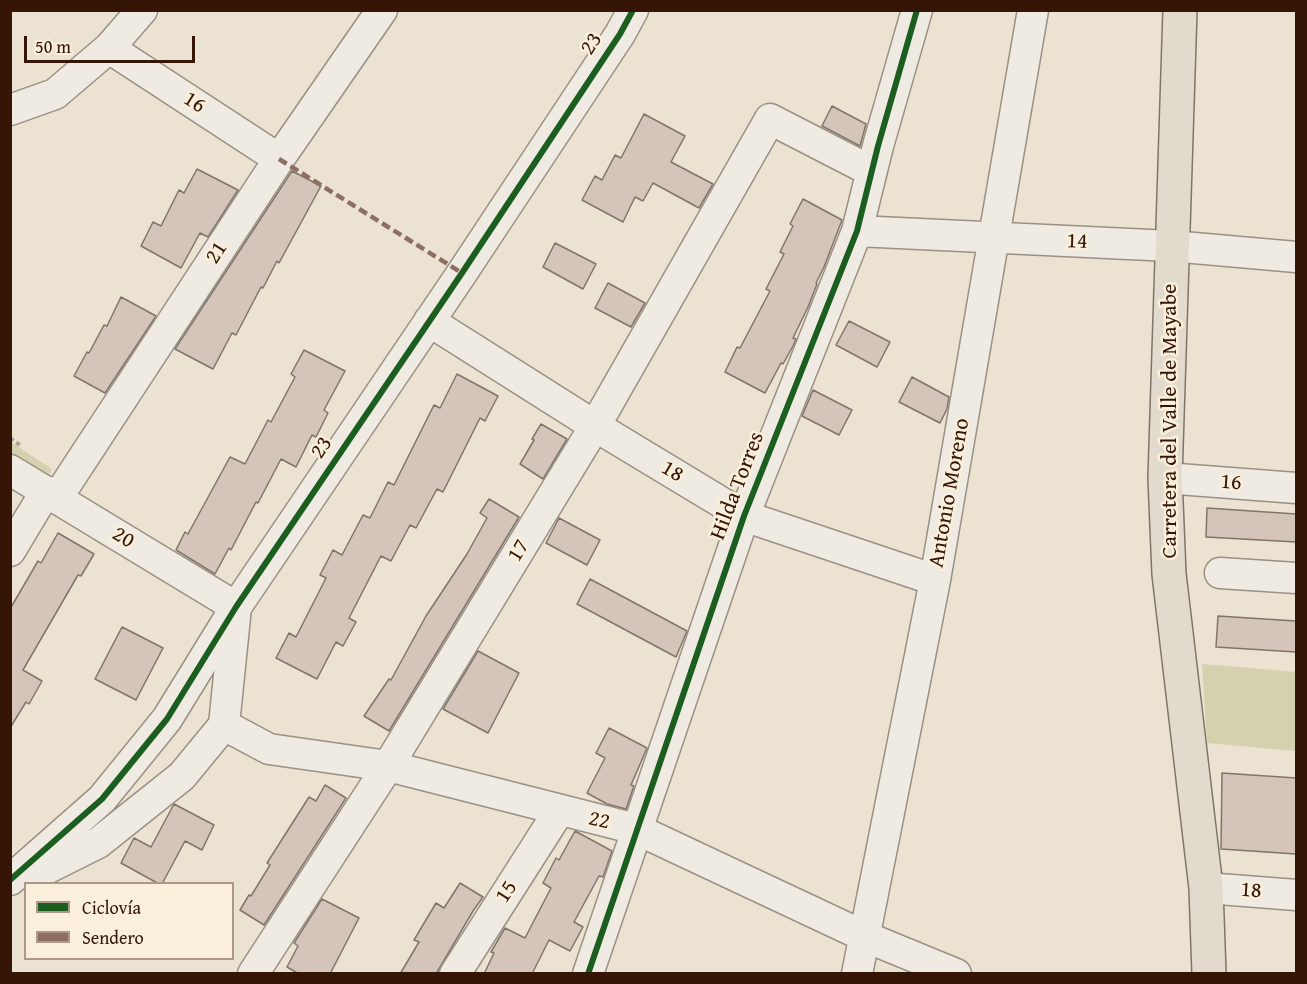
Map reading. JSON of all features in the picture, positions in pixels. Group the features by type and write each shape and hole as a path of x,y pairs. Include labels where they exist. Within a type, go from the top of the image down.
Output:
{"main road":[{"name":"Carretera del Valle de Mayabe","path":"1180,10 1165,478 1169,574 1206,888 1209,974"}],"street":[{"path":"10,110 55,94 108,48 142,10"},
{"name":"21","path":"10,551 52,494 382,10"},
{"name":"23","path":"10,880 102,799 167,719 236,607 620,34 633,10"},
{"name":"Hilda Torres","path":"588,974 744,516 857,231 917,10"},
{"name":"Antonio Moreno","path":"857,974 935,580 1033,10"},
{"name":"16","path":"108,48 279,159"},
{"name":"17","path":"253,974 388,766 595,426 770,119 872,171"},
{"name":"14","path":"857,231 1171,246 1296,257"},
{"name":"18","path":"429,321 595,426 744,516 935,580"},
{"name":"20","path":"10,470 236,607"},
{"name":"16","path":"1165,478 1296,488"},
{"path":"1220,573 1296,578"},
{"name":"23","path":"224,725 236,607"},
{"path":"10,886 98,843 182,776 224,725"},
{"name":"22","path":"224,725 269,750 388,766 636,829 866,937 956,974"},
{"name":"15","path":"455,974 559,811"},
{"name":"18","path":"1206,888 1296,894"}],"shaded area":[{"path":"11,442 52,469 48,479 11,457"},
{"path":"1202,664 1296,672 1296,751 1207,743"}],"building":[{"path":"832,106 866,124 860,146 822,126"},
{"path":"644,114 685,136 671,162 713,184 699,208 653,183 643,201 635,197 623,222 582,200 595,176 602,180 615,155 621,158"},
{"path":"197,169 238,190 208,237 200,233 181,268 141,246 153,222 161,226 179,190 184,193"},
{"path":"292,171 321,186 279,263 277,261 263,288 261,287 236,335 232,333 213,369 175,349"},
{"path":"803,199 842,220 808,307 793,338 796,339 793,346 765,393 725,372 770,291 766,289 784,254 780,252 793,226 790,224"},
{"path":"555,243 596,264 583,289 543,267"},
{"path":"608,283 645,303 631,327 595,308"},
{"path":"121,297 156,316 105,393 74,376 104,325 107,326"},
{"path":"849,321 890,342 877,367 836,345"},
{"path":"304,350 345,371 324,410 328,413 316,437 312,435 296,467 281,459 258,503 256,502 231,550 229,548 215,574 176,550 185,532 188,534 230,457 245,464 268,420 271,422 295,377 291,374"},
{"path":"457,374 498,396 485,421 480,418 443,492 437,489 416,528 410,525 391,561 381,556 349,618 356,622 343,646 336,642 317,679 276,658 289,633 296,637 326,578 320,575 333,550 342,555 363,515 370,518 388,482 394,485 434,405 440,408"},
{"path":"912,377 949,397 947,409 940,423 899,402"},
{"path":"813,390 852,410 839,435 802,416"},
{"path":"541,424 567,439 543,479 520,464"},
{"path":"489,499 519,517 389,731 364,716 389,679 391,680 426,616 467,554 487,518 480,513"},
{"path":"1207,508 1296,514 1296,542 1206,537"},
{"path":"559,518 600,540 587,565 546,543"},
{"path":"58,533 94,554 81,576 78,575 23,670 42,681 29,704 26,702 10,728 10,609 38,561 41,563"},
{"path":"590,579 687,631 676,657 577,604"},
{"path":"1218,616 1296,621 1296,652 1216,647"},
{"path":"122,627 163,648 136,700 95,679"},
{"path":"478,651 519,673 488,733 443,709"},
{"path":"609,728 647,748 631,785 634,786 626,809 607,804 587,793 605,758 596,753"},
{"path":"1222,773 1296,778 1296,854 1221,849"},
{"path":"325,785 346,798 264,925 240,910 270,865 267,863 309,797 316,801"},
{"path":"174,804 214,825 202,850 185,841 163,882 155,882 121,863 134,838 151,847"},
{"path":"575,831 612,851 603,877 599,876 574,922 583,927 570,951 549,940 532,974 484,974 494,953 491,952 505,928 525,938 551,888 543,883 556,858 559,860"},
{"path":"460,883 483,897 436,974 400,974 419,942 414,940 436,903 444,908"},
{"path":"322,899 359,918 330,974 299,974 287,967 298,946 294,943"}],"marked path":[{"path":"279,159 462,273"}],"cycle path":[{"path":"10,880 102,799 167,719 236,607 462,273 620,34 633,10"},
{"path":"588,974 744,516 857,231 878,146 917,10"}]}
